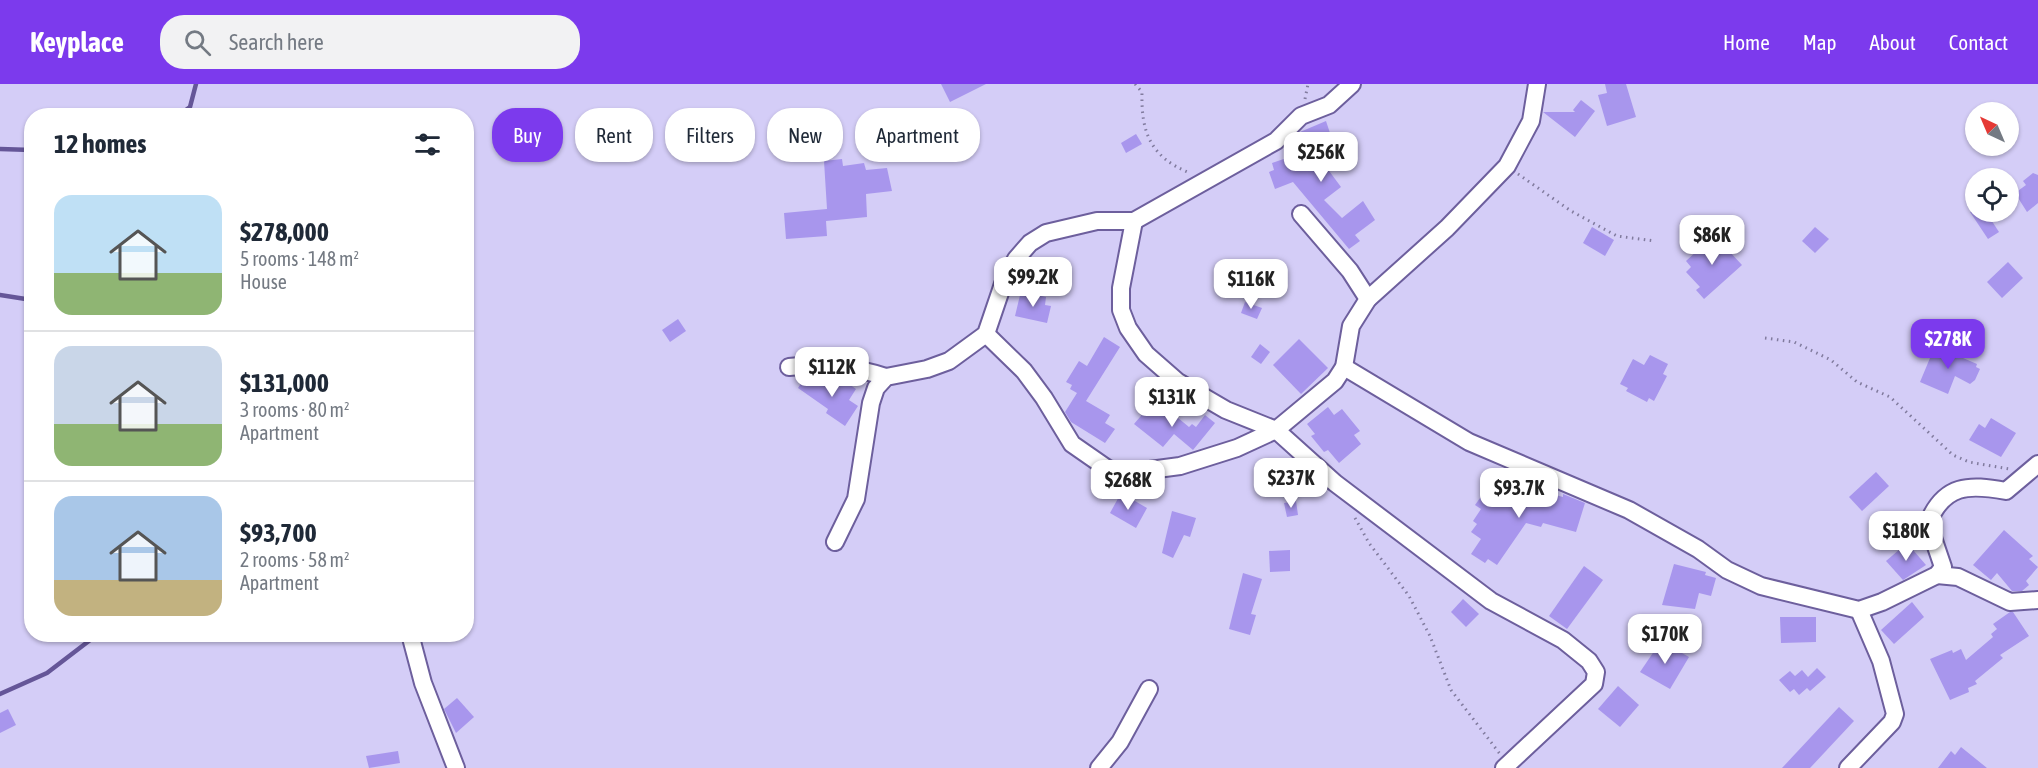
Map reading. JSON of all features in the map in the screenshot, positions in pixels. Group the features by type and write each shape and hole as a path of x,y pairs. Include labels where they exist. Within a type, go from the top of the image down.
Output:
{"street":[{"path":"789,367 819,363 852,366 886,377 927,369 949,361 986,334 1003,284 1016,259 1030,243 1046,233 1097,221 1134,220 1276,141 1301,116 1329,105 1352,84"},
{"path":"986,334 1024,371 1044,398 1072,444 1108,470 1127,473 1180,466 1237,448 1276,430 1335,381 1344,367 1351,326 1368,299 1447,228 1507,166 1532,121 1537,84"},
{"path":"1301,214 1350,271 1368,299"},
{"path":"1134,220 1121,288 1120,310 1146,354 1178,382 1226,410 1276,430 1335,483 1491,602 1563,640 1589,661 1596,672 1594,684 1508,767"},
{"path":"1344,367 1469,442 1629,510 1698,549 1727,570 1761,586 1859,610 1882,602 1937,575 1943,567 1941,555 1928,523 1935,505 1944,496 1978,486 2006,491 2033,468"},
{"path":"835,542 856,499 871,403 876,388 886,377"},
{"path":"1937,575 1958,577 2010,602 2038,600"},
{"path":"1848,768 1892,722 1895,714 1881,661 1859,610"},
{"path":"412,642 423,683 456,768"},
{"path":"1099,768 1120,742 1149,689"}],"path":[{"path":"1135,84 1142,92 1141,113 1148,141 1158,153 1180,169 1205,180"},
{"path":"1507,166 1571,211 1617,236 1656,241"},
{"path":"1766,338 1794,342 1831,360 1857,382 1890,397 1953,455 1969,462 2033,468"},
{"path":"1352,513 1369,543 1409,596 1430,636 1451,690 1508,767"}],"building":[{"path":"941,84 986,84 950,102"},
{"path":"1605,84 1626,84 1636,117 1607,126 1598,95 1607,93"},
{"path":"1581,100 1595,111 1575,137 1543,112 1575,112 1573,110"},
{"path":"1326,121 1337,154 1321,160 1341,187 1324,200 1342,218 1363,201 1375,220 1355,235 1360,241 1349,249 1293,182 1275,189 1269,172 1274,170 1272,163 1307,151 1300,132"},
{"path":"1136,134 1142,144 1126,153 1121,143"},
{"path":"824,162 842,162 843,166 864,163 866,170 887,168 892,191 866,194 867,217 826,221 827,236 786,239 784,213 827,209"},
{"path":"2033,173 2038,175 2038,203 2027,212 2019,199 2019,190 2026,185 2023,181"},
{"path":"1977,222 1992,222 1999,232 1988,239"},
{"path":"1592,227 1614,240 1605,256 1583,243"},
{"path":"1815,227 1829,239 1815,253 1802,241"},
{"path":"1714,235 1742,265 1704,299 1696,290 1700,287 1686,272 1691,267 1686,261"},
{"path":"2008,262 2023,278 2002,298 1987,282"},
{"path":"1021,291 1046,297 1045,305 1051,306 1047,323 1015,316"},
{"path":"1245,302 1262,308 1257,319 1241,313"},
{"path":"678,319 686,331 670,342 662,330"},
{"path":"1104,337 1120,347 1086,401 1110,415 1105,423 1115,429 1105,443 1071,422 1065,412 1077,393 1070,389 1072,385 1066,382 1079,361 1087,366"},
{"path":"1299,339 1328,368 1301,394 1273,365"},
{"path":"1260,344 1270,352 1261,364 1251,357"},
{"path":"1935,346 1977,364 1976,367 1980,369 1975,380 1970,384 1955,376 1948,394 1920,382"},
{"path":"1650,355 1668,364 1663,374 1667,376 1654,401 1649,398 1647,402 1626,391 1628,388 1620,384 1633,359 1644,365"},
{"path":"806,376 811,376 834,392 843,380 856,389 849,400 858,406 845,426 826,413 828,409 798,388"},
{"path":"1161,404 1189,427 1192,424 1196,427 1205,415 1215,423 1193,450 1174,434 1163,447 1134,424 1146,410 1152,415"},
{"path":"1328,407 1334,415 1342,409 1360,431 1354,435 1361,444 1339,463 1328,450 1324,452 1311,436 1315,434 1307,424"},
{"path":"1991,418 2016,433 2001,457 1969,440 1979,424 1985,428"},
{"path":"1876,472 1889,486 1862,511 1849,497"},
{"path":"1491,486 1496,489 1498,486 1532,507 1537,490 1563,497 1563,494 1585,503 1576,532 1543,523 1541,527 1526,523 1497,565 1488,559 1485,563 1471,554 1481,539 1471,532 1477,524 1473,521 1481,509 1475,505"},
{"path":"1121,493 1147,508 1136,528 1110,513"},
{"path":"1296,501 1298,515 1287,517 1284,503"},
{"path":"1172,511 1196,518 1190,537 1184,535 1173,558 1162,553"},
{"path":"2004,530 2033,556 2029,559 2038,567 2026,581 2029,585 2022,591 2012,591 1997,573 1991,580 1973,565"},
{"path":"1907,543 1926,565 1903,580 1886,561"},
{"path":"1290,550 1290,571 1270,572 1269,551"},
{"path":"1674,564 1706,572 1705,575 1716,578 1711,596 1699,593 1695,609 1662,605"},
{"path":"1584,566 1603,580 1567,629 1549,616"},
{"path":"1243,573 1262,579 1251,614 1256,615 1250,635 1229,629"},
{"path":"1463,599 1479,614 1466,627 1451,612"},
{"path":"1912,602 1924,617 1894,644 1881,630"},
{"path":"2013,612 2029,636 2000,655 2003,658 1975,681 1977,684 1968,688 1969,692 1950,700 1930,659 1952,650 1953,653 1961,649 1966,660 1993,637 1991,634 1997,629 1993,624"},
{"path":"1780,617 1816,617 1816,642 1781,643"},
{"path":"1661,641 1689,657 1670,689 1640,672"},
{"path":"1817,668 1826,677 1810,691 1807,688 1799,695 1794,689 1790,692 1779,680 1790,671 1795,676 1802,670 1808,677"},
{"path":"1618,686 1639,705 1620,727 1598,709"},
{"path":"457,698 474,717 456,733 444,709"},
{"path":"1839,707 1854,721 1810,768 1782,768"},
{"path":"8,709 16,725 0,733 0,713"},
{"path":"1961,747 1987,768 1938,768 1951,751 1955,755"},
{"path":"398,751 400,763 369,768 366,756"}],"waterway":[{"path":"189,108 196,84"},
{"path":"0,149 24,150"},
{"path":"0,295 24,299"},
{"path":"0,694 47,673 88,642"}]}
